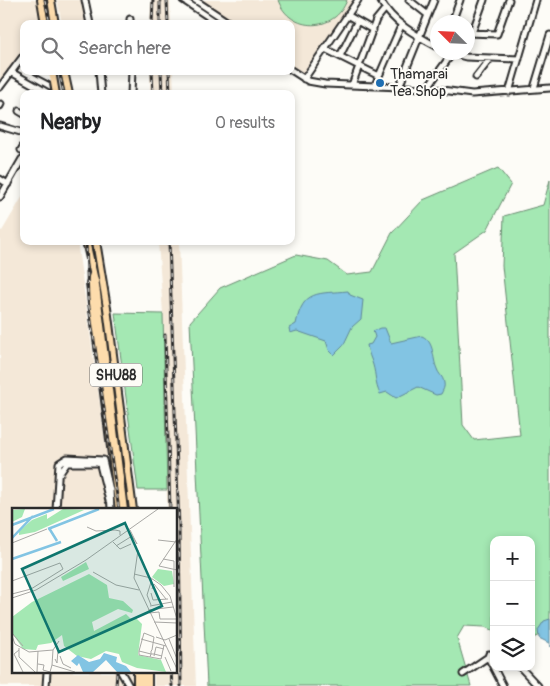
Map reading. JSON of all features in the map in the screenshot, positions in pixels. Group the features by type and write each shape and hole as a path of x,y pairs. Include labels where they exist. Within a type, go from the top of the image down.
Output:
{"main road":[{"path":"41,0 44,20"},
{"path":"50,0 54,20"},
{"path":"53,75 53,90"},
{"path":"65,75 68,90"},
{"name":"SHU88","path":"87,245 96,285 124,508"},
{"name":"SHU88","path":"97,245 107,308 133,508"},
{"path":"94,273 90,283 120,508"}],"street":[{"path":"85,0 89,20"},
{"path":"183,0 213,20"},
{"path":"188,0 218,20"},
{"path":"195,0 225,20"},
{"path":"304,79 358,0"},
{"path":"380,0 385,9 401,26 430,43"},
{"path":"409,0 428,15"},
{"path":"399,87 434,0"},
{"path":"455,15 460,0"},
{"path":"475,21 484,0"},
{"path":"475,33 497,34 509,0"},
{"path":"509,92 536,0"},
{"path":"352,85 378,16 385,9"},
{"path":"347,15 373,30"},
{"path":"340,56 357,22"},
{"path":"374,85 401,26"},
{"path":"534,88 550,35"},
{"path":"325,49 379,76"},
{"path":"475,56 519,58"},
{"path":"476,77 491,58"},
{"path":"0,87 20,60"},
{"path":"427,88 445,60"},
{"path":"11,72 45,90"},
{"path":"295,73 304,79 325,84 427,88 472,94 550,88"},
{"path":"42,75 54,83"},
{"path":"99,75 101,90"},
{"path":"131,90 132,75"},
{"path":"0,126 20,132"},
{"path":"0,197 20,163"},
{"path":"0,179 8,184"},
{"path":"58,508 60,463 68,458 103,460 106,467 111,508"},
{"path":"58,508 60,472 63,466 67,463 91,462 100,465 111,508"},
{"path":"462,674 490,657"},
{"path":"496,671 502,686"},
{"path":"524,671 539,685"},
{"path":"122,674 129,686"}],"shaded area":[{"path":"0,0 38,0 42,20 20,20 20,58 0,83"},
{"path":"57,0 83,0 87,20 61,20"},
{"path":"151,0 170,0 171,20 150,20"},
{"path":"201,0 355,0 305,74 295,68 295,20 228,20"},
{"path":"150,75 173,75 174,90 150,90"},
{"path":"20,201 20,245 78,245 115,508 12,508 12,674 135,674 135,686 0,686 0,230 2,231"},
{"path":"158,245 179,245 196,686 154,686 154,674 178,674 178,508 167,508 163,314"}],"green space":[{"path":"278,0 347,0 341,11 333,19 312,25 292,19 284,11"},
{"path":"498,168 511,184 487,230 454,253 463,425 474,440 520,435 502,266 504,216 543,205 550,180 550,630 535,637 535,536 490,536 490,629 485,627 464,626 457,638 471,686 207,686 190,322 220,288 296,255 328,261 347,275 372,272 392,233 423,200"},
{"path":"115,313 163,314 167,490 138,490"}],"water":[{"path":"348,291 350,295 363,300 361,319 352,327 343,346 334,355 329,350 326,341 297,331 290,333 289,328 296,324 303,304 308,299 320,294"},
{"path":"385,328 391,343 422,336 429,342 435,365 444,384 441,394 436,395 418,387 396,398 387,392 380,394 367,345 371,344 375,337 373,331"},
{"path":"550,619 550,647 549,643 539,638 538,630 544,621"}],"railway":[{"path":"45,0 49,20"},
{"path":"152,20 153,0"},
{"path":"167,0 168,20"},
{"path":"160,2 160,20"},
{"path":"60,75 63,90"},
{"path":"152,75 153,90"},
{"path":"161,75 162,90"},
{"path":"169,75 170,90"},
{"path":"86,245 88,300 119,508"},
{"path":"169,245 179,528 181,686"},
{"path":"165,335 170,508"},
{"path":"116,686 117,674"},
{"path":"171,674 172,686"}],"place":[{"name":"Thamarai Tea Shop","path":"380,83"}]}
